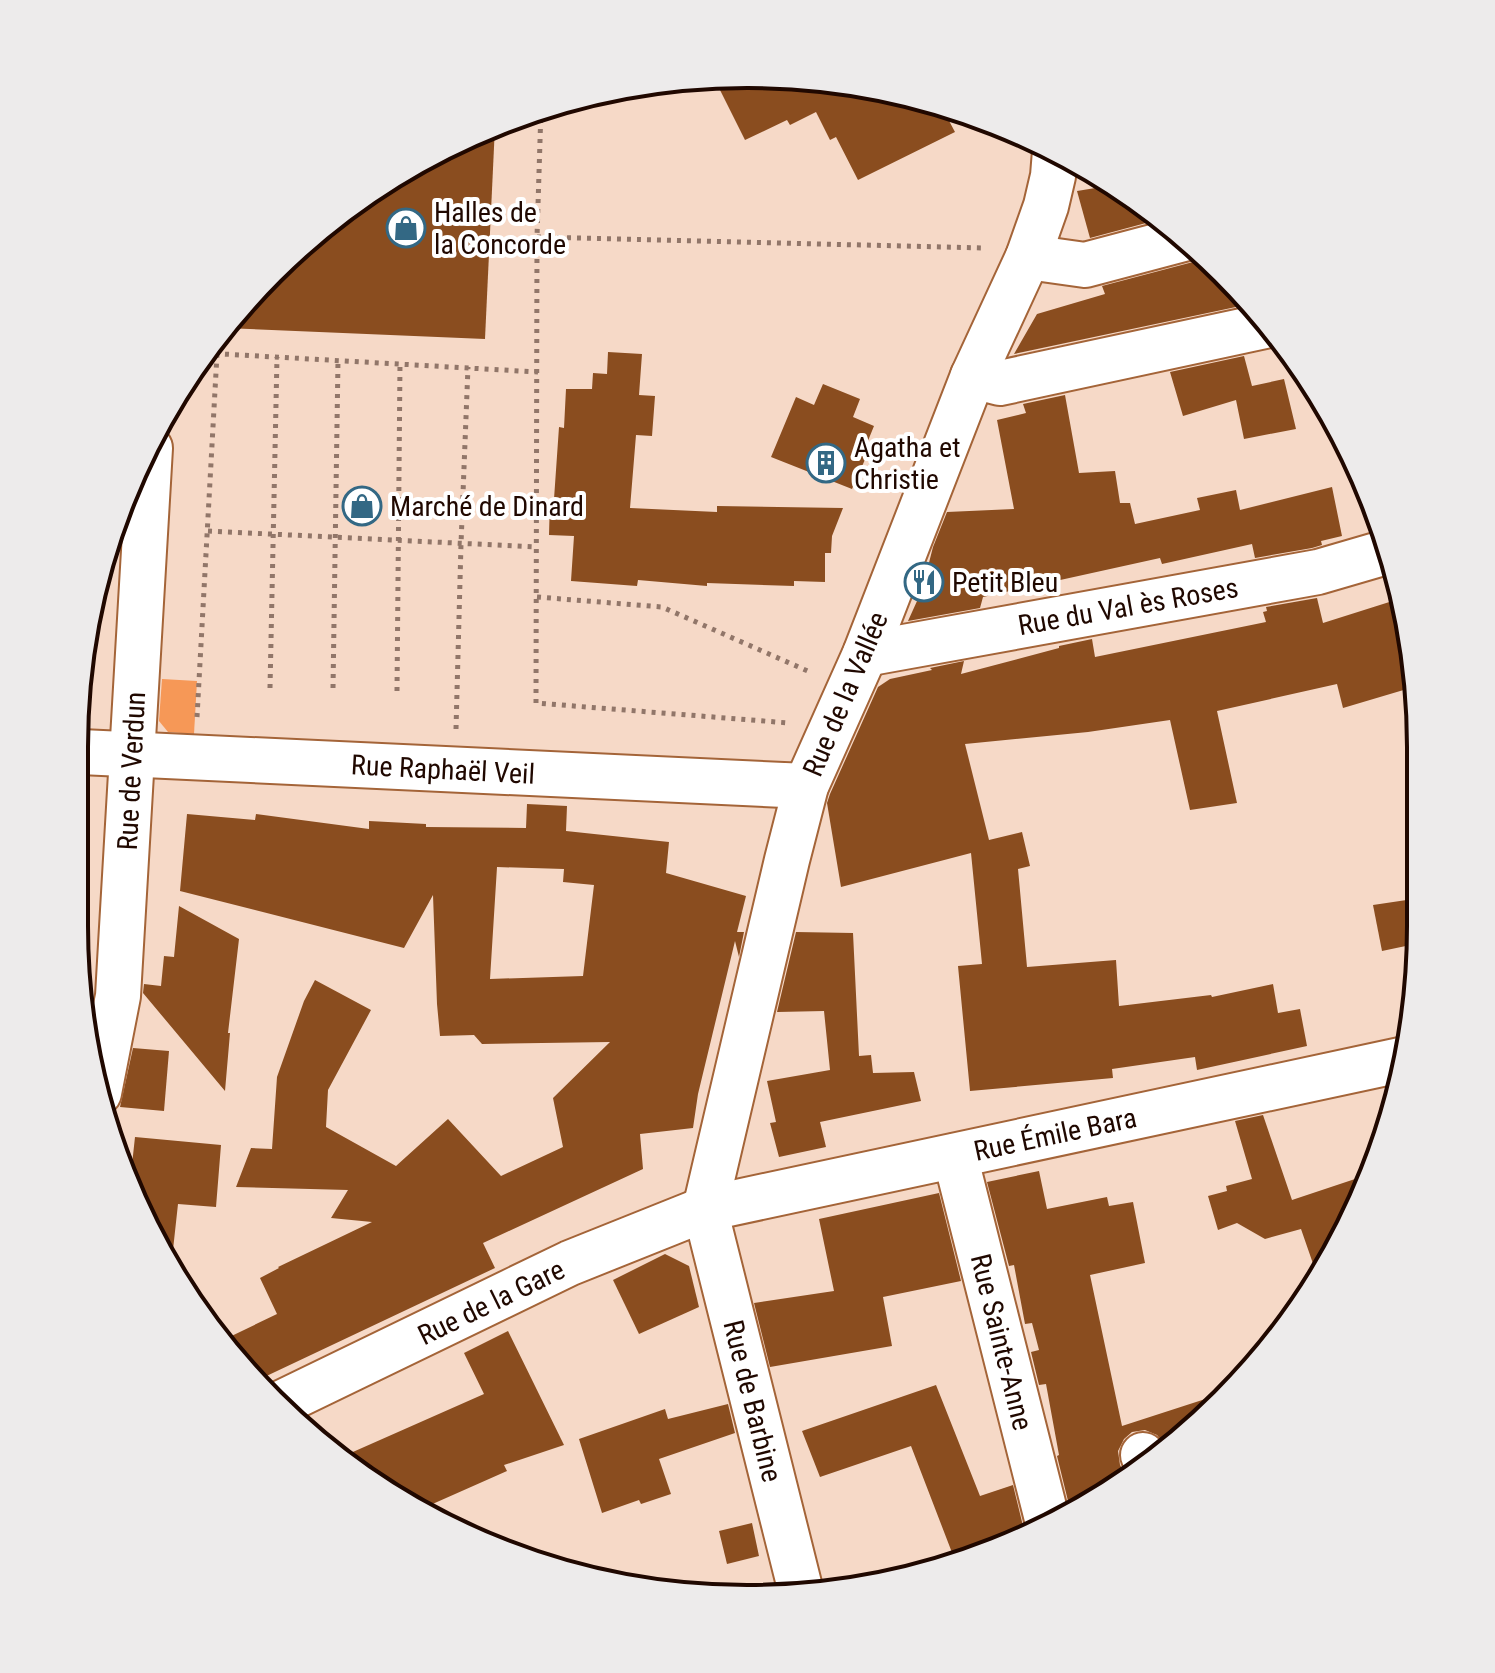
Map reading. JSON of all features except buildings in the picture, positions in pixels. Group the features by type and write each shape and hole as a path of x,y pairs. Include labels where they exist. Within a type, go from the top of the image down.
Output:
{"street":[{"name":"Rue de la Vallée","path":"705,1209 806,786 849,690 973,376 1028,257 1046,206 1054,164"},
{"path":"1028,257 1085,265 1171,242"},
{"path":"973,376 1000,383 1256,328"},
{"name":"Rue de Verdun","path":"104,1068 118,996 149,472"},
{"name":"Rue du Val ès Roses","path":"849,690 1378,555"},
{"name":"Rue Raphaël Veil","path":"88,752 806,786"},
{"name":"Rue Émile Bara","path":"705,1209 1392,1062"},
{"name":"Rue Sainte-Anne","path":"955,1156 1046,1514"},
{"name":"Rue de la Gare","path":"289,1399 570,1263 705,1209"},
{"name":"Rue de Barbine","path":"705,1209 799,1583"}],"path":[{"path":"541,122 537,237 536,703 849,690"},
{"path":"537,237 985,248 1028,257"},
{"path":"218,354 538,372"},
{"path":"194,758 217,356"},
{"path":"270,688 277,357"},
{"path":"333,688 338,360"},
{"path":"397,691 400,363"},
{"path":"455,770 468,367"},
{"path":"208,531 537,547"},
{"path":"537,597 662,607 849,690"}],"shaded area":[{"path":"162,679 197,681 194,734 168,732 159,721"}],"place":[{"name":"Halles de la Concorde","path":"406,228"},
{"name":"Agatha et Christie","path":"826,463"},
{"name":"Marché de Dinard","path":"362,506"},
{"name":"Petit Bleu","path":"924,582"}]}
